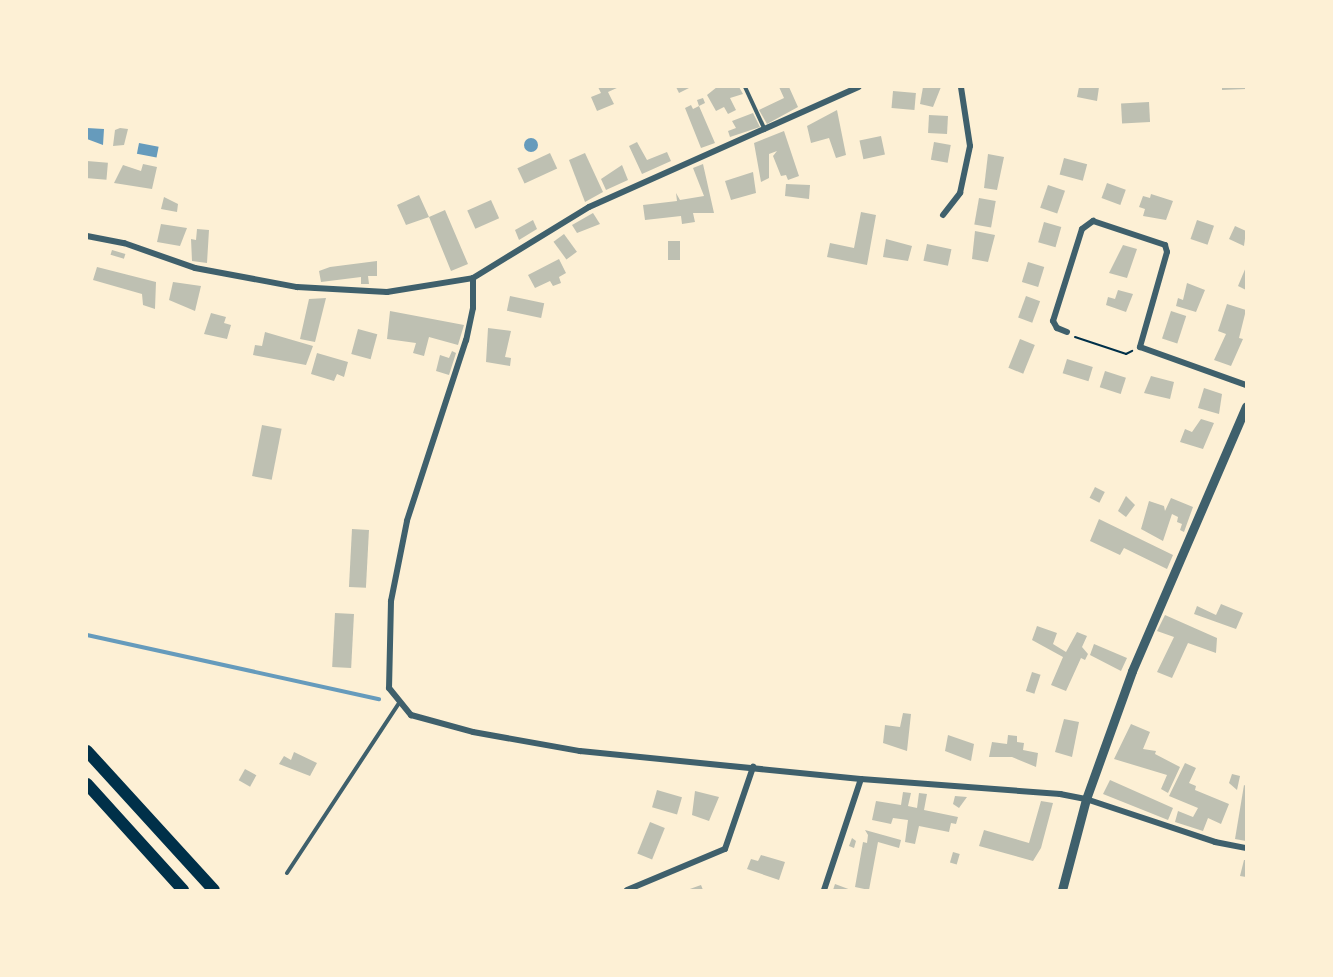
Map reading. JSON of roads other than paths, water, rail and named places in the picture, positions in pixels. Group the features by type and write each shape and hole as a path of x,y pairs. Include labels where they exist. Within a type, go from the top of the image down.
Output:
{"highway":[{"path":"87,751 214,890"},
{"path":"87,784 183,890"}],"street":[{"path":"87,236 124,243 185,266 297,287 387,292 473,278 589,207 859,87"},
{"path":"943,214 960,193 970,146 961,87"},
{"path":"1067,332 1057,328 1053,321 1082,229 1093,221 1165,245 1167,252 1140,347 1246,385"},
{"path":"473,278 473,308 466,340 398,554 390,601 387,671 389,688 411,715 430,722 519,741 861,780 1086,799 1215,842 1246,848"},
{"path":"1062,890 1086,799 1131,671 1246,406"},
{"path":"627,890 725,849 753,767"},
{"path":"824,890 861,780"}],"lane":[{"path":"745,87 766,130"},
{"path":"287,873 399,703"}],"water":[{"path":"87,128 104,129 103,145 87,139"},
{"path":"531,138 536,140 538,145 536,150 531,152 526,150 524,145 526,140"},
{"path":"139,143 159,147 157,158 137,154"}],"waterway":[{"path":"87,635 379,699"}]}
